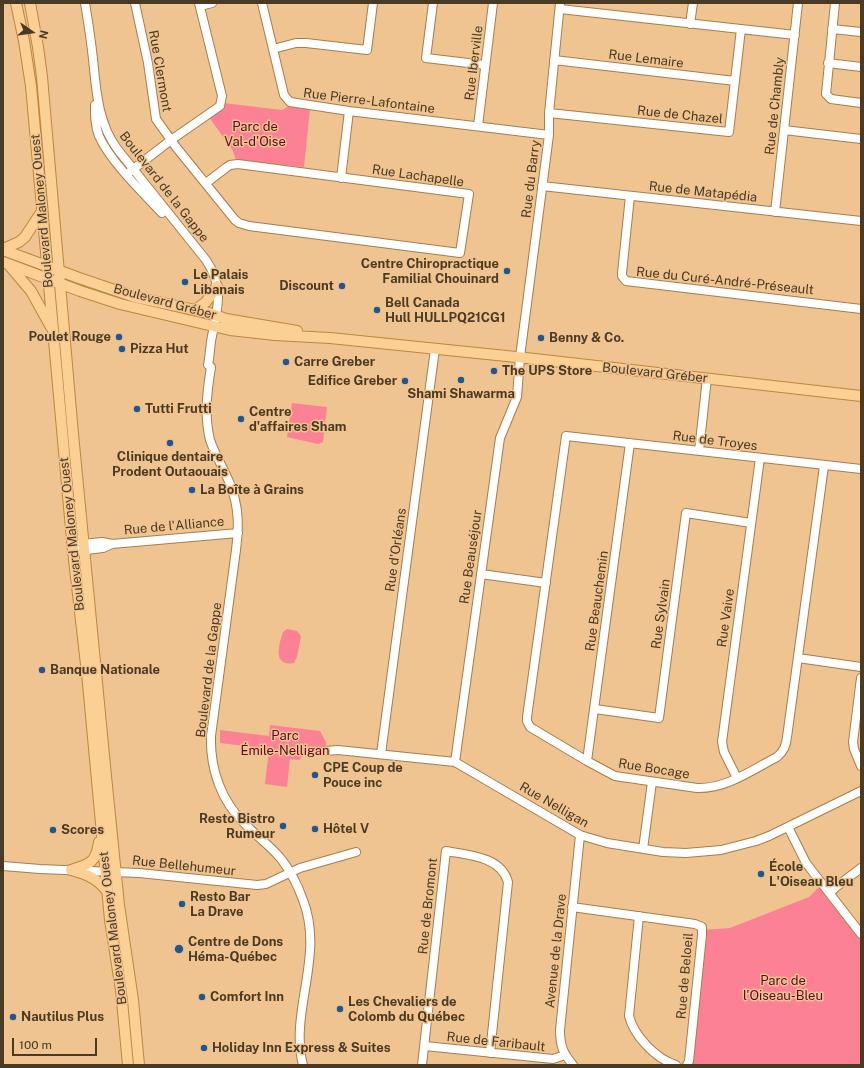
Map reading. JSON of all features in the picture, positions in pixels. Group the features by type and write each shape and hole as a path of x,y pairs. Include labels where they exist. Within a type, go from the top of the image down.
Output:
{"main road":[{"name":"Boulevard Maloney Ouest","path":"16,3 30,75 73,548 87,674 110,920 122,997 128,1065"},
{"name":"Boulevard Maloney Ouest","path":"30,3 37,37 42,77 60,284 116,872 123,934 133,1000 138,1065"},
{"path":"3,249 19,242 25,237 42,211"},
{"name":"Boulevard Gréber","path":"3,249 47,267 135,297 217,316 330,338"},
{"path":"5,262 31,291 53,330"},
{"name":"Boulevard Gréber","path":"5,262 60,284 127,306 230,330 275,335 330,338 520,357 861,396"},
{"path":"195,310 206,302 217,286"},
{"path":"71,870 88,865 94,859 98,848 101,830"},
{"path":"71,870 84,873 95,878 107,891"}],"street":[{"name":"Boulevard de la Gappe","path":"85,3 90,34 95,86 96,121 99,135 108,152 130,172 204,257 212,270 217,286 219,305 208,364 211,367 206,413 212,446 234,495 238,516 238,533 211,736 212,761 219,784 230,807 245,825 278,855 290,872 300,891 306,908 311,937 301,1025 300,1048 303,1065"},
{"name":"Rue Clermont","path":"135,3 148,63 156,119 171,140"},
{"path":"130,172 171,140 220,106 222,96 200,4 212,3"},
{"name":"Rue Pierre-Lafontaine","path":"262,3 284,95 290,102 349,111 549,135"},
{"path":"273,49 302,42 367,50 373,3"},
{"path":"433,3 426,58 485,65"},
{"name":"Rue Iberville","path":"478,126 493,3"},
{"path":"690,24 693,3"},
{"name":"Rue de Chambly","path":"776,212 798,3"},
{"path":"835,3 825,91 827,96 831,99 861,103"},
{"path":"560,6 690,24 795,35"},
{"name":"Rue du Barry","path":"520,357 549,135 549,113 560,6"},
{"name":"Rue de Chazel","path":"549,113 729,132 741,29"},
{"path":"832,29 861,32"},
{"name":"Rue Lemaire","path":"554,60 735,81"},
{"path":"828,63 861,67"},
{"path":"341,178 349,111"},
{"path":"784,130 861,140"},
{"name":"Rue Lachapelle","path":"171,140 234,220 244,225 460,253 469,194 234,164 227,167 206,183"},
{"name":"Rue de Matapédia","path":"542,186 861,221"},
{"name":"Rue du Curé-André-Préseault","path":"630,196 622,273 622,276 626,281 861,309"},
{"name":"Rue d'Orléans","path":"381,754 435,349"},
{"name":"Rue Beauséjour","path":"455,762 500,438 517,397 520,357"},
{"path":"699,451 707,378"},
{"name":"Rue de Troyes","path":"566,436 861,469"},
{"name":"Rue Bocage","path":"566,436 527,721 533,729 615,776 697,788 710,788 722,785 777,757 784,749 787,737 824,466"},
{"name":"Rue Beauchemin","path":"587,761 630,444"},
{"name":"Rue Vaive","path":"737,778 724,752 722,742 760,458"},
{"name":"Rue Sylvain","path":"595,709 659,718 686,513 751,523"},
{"name":"Rue de l'Alliance","path":"73,548 85,547 102,542 112,544 238,533"},
{"path":"481,574 546,583"},
{"path":"798,658 861,667"},
{"path":"861,678 853,742 854,749 861,766"},
{"name":"Rue Nelligan","path":"325,751 338,750 455,762 580,835 597,841 643,849 686,853 721,850 756,841 861,791"},
{"path":"643,849 652,782"},
{"path":"788,827 806,863 861,934"},
{"name":"Avenue de la Drave","path":"573,1065 565,1055 560,1041 560,1026 580,835"},
{"name":"Rue de Bromont","path":"422,1065 446,851 477,857 495,865 504,873 508,882 490,1054"},
{"name":"Rue Bellehumeur","path":"3,866 139,873 257,886 266,884 300,868 356,852"},
{"path":"830,893 861,868"},
{"name":"Rue de Beloeil","path":"572,907 695,924 702,927 689,1061 687,1065"},
{"path":"639,916 629,1016 638,1037 661,1057 676,1065"},
{"name":"Rue de Faribault","path":"425,1046 490,1054 554,1059 565,1055"}],"green space":[{"name":"Parc de Val-d'Oise","path":"224,103 282,110 289,106 310,109 304,167 236,160 233,151 209,117"},
{"path":"292,403 327,407 323,442 318,444 287,437"},
{"path":"287,629 297,631 301,636 297,657 294,663 282,662 279,654 283,632"},
{"name":"Parc Émile-Nelligan","path":"270,725 320,731 326,742 325,751 302,756 300,760 290,759 287,787 265,784 269,749 220,743 220,730 269,736"},
{"name":"Parc de l'Oiseau-Bleu","path":"822,884 861,934 861,1065 690,1065 703,930 730,928 809,897"}],"place":[{"name":"Centre Chiropractique Familial Chouinard","path":"507,271"},
{"name":"Le Palais Libanais","path":"185,282"},
{"name":"Discount","path":"342,286"},
{"name":"Bell Canada Hull HULLPQ21CG1","path":"377,310"},
{"name":"Poulet Rouge","path":"119,337"},
{"name":"Benny & Co.","path":"541,338"},
{"name":"Pizza Hut","path":"122,349"},
{"name":"Carre Greber","path":"286,362"},
{"name":"The UPS Store","path":"494,371"},
{"name":"Shami Shawarma","path":"461,380"},
{"name":"Edifice Greber","path":"405,381"},
{"name":"Tutti Frutti","path":"137,409"},
{"name":"Centre d'affaires Sham","path":"241,419"},
{"name":"Clinique dentaire Prodent Outaouais","path":"170,443"},
{"name":"La Boîte à Grains","path":"192,490"},
{"name":"Banque Nationale","path":"42,670"},
{"name":"CPE Coup de Pouce inc","path":"315,775"},
{"name":"Resto Bistro Rumeur","path":"283,826"},
{"name":"Hôtel V","path":"315,829"},
{"name":"Scores","path":"53,830"},
{"name":"École L'Oiseau Bleu","path":"761,874"},
{"name":"Resto Bar La Drave","path":"182,904"},
{"name":"Centre de Dons Héma-Québec","path":"179,949"},
{"name":"Comfort Inn","path":"202,997"},
{"name":"Les Chevaliers de Colomb du Québec","path":"340,1009"},
{"name":"Nautilus Plus","path":"13,1017"},
{"name":"Holiday Inn Express & Suites","path":"204,1048"}]}
